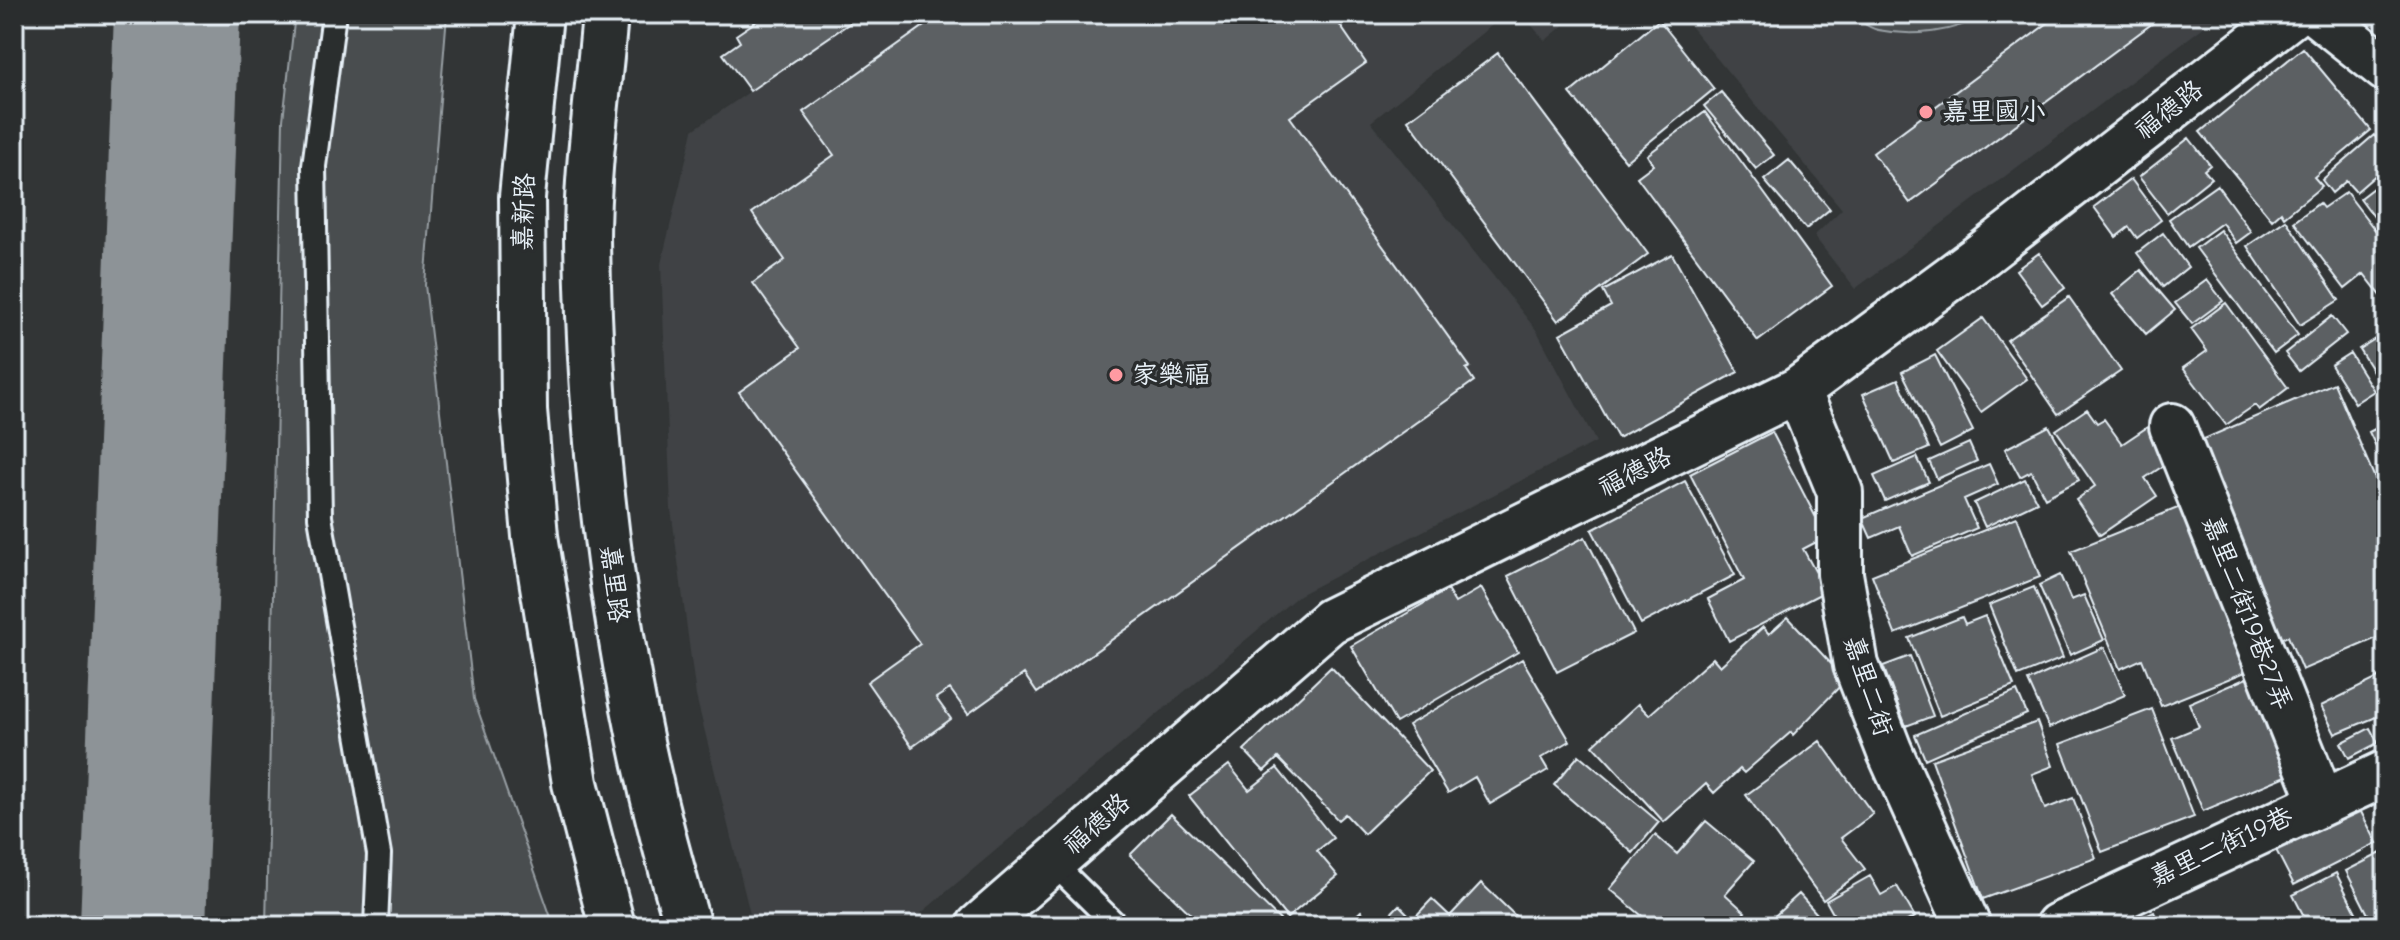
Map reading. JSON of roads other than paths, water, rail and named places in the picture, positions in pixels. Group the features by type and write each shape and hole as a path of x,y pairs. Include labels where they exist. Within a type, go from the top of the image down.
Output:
{"street":[{"name":"嘉新路","path":"540,14 522,197 524,410 535,536 575,783 612,926"},
{"name":"嘉里路","path":"605,14 587,235 593,404 617,617 662,840 688,926"},
{"name":"福德路","path":"979,926 1330,621 1798,390 1983,254 2293,14"},
{"path":"2317,14 2386,69"},
{"name":"嘉里二街","path":"1798,390 1840,492 1840,574 1856,665 1889,750 1968,926"},
{"name":"嘉里二街19巷27弄","path":"2172,426 2321,800"},
{"name":"嘉里二街19巷","path":"2058,926 2321,800 2386,773"}],"lane":[{"path":"334,14 314,166 320,517 379,854 376,926"},
{"path":"1052,862 1117,926"}],"place":[{"name":"嘉里國小","path":"1926,112"},
{"name":"家樂福","path":"1116,375"}]}
